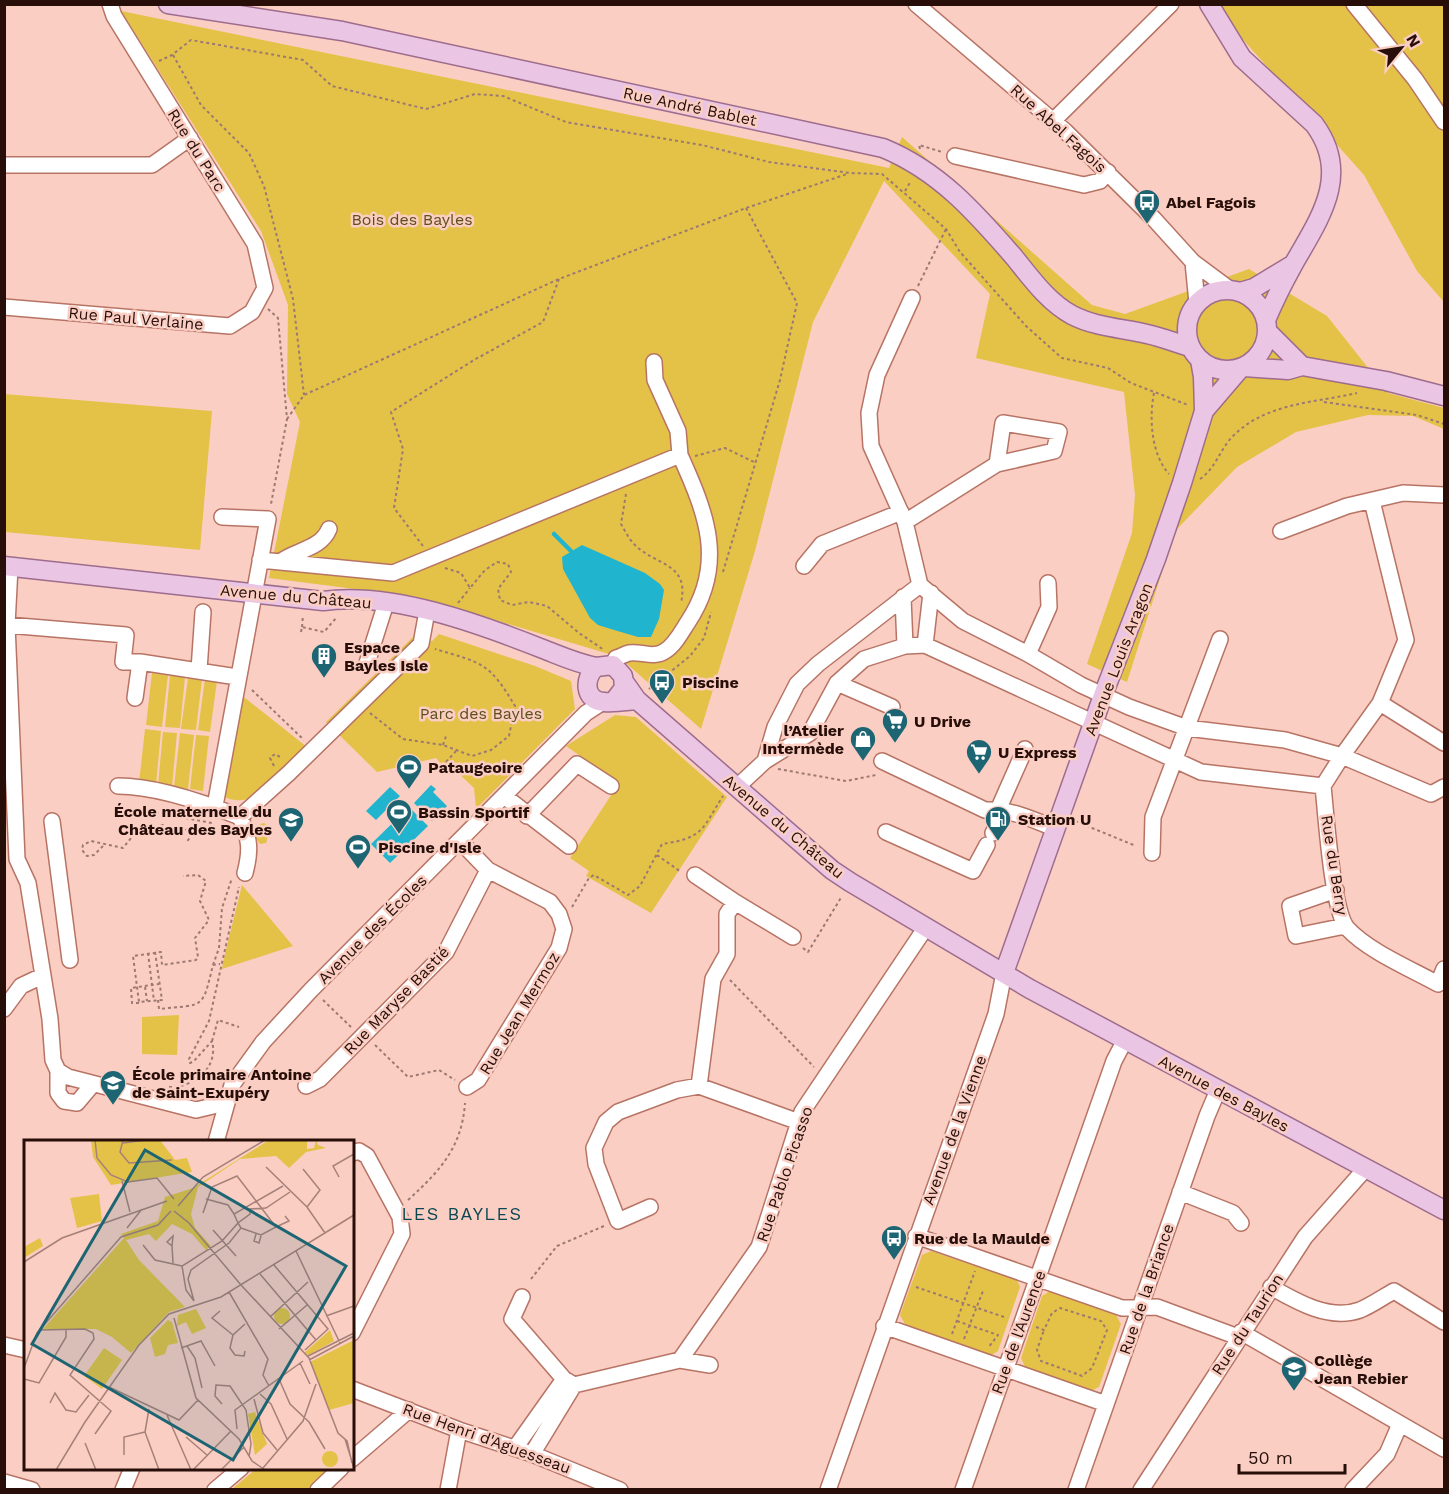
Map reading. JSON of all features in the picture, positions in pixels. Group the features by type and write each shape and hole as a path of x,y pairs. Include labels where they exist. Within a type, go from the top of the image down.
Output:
{"main road":[{"name":"Rue André Bablet","path":"168,4 342,32 883,148 921,167 973,209 1046,296 1071,314 1094,323 1148,334 1195,353"},
{"path":"1209,4 1242,58 1314,124 1327,147 1331,170 1329,195 1320,220 1294,264 1267,325 1263,348 1255,359 1242,368"},
{"path":"1148,334 1193,311 1219,291 1254,288 1294,264"},
{"path":"1236,291 1257,304 1267,325 1302,366"},
{"path":"1193,311 1187,328 1195,353 1223,370 1242,368 1288,370 1302,366 1386,381 1444,396"},
{"name":"Avenue Louis Aragon","path":"1004,973 1103,695 1156,559 1182,483 1203,377 1195,353"},
{"name":"Avenue Louis Aragon","path":"1198,409 1242,368"},
{"name":"Avenue du Château","path":"7,566 323,601 345,598 386,603 427,611 545,649 572,662 622,693 625,683 737,787 832,870 1004,973"},
{"name":"Avenue du Château","path":"601,680 641,696"},
{"name":"Avenue des Bayles","path":"1004,973 1444,1210"}],"street":[{"name":"Rue du Parc","path":"110,4 114,16 255,244 265,288 259,302"},
{"name":"Rue Abel Fagois","path":"916,4 1053,121 1108,172 1193,262 1236,291"},
{"path":"1053,121 1171,4"},
{"path":"1354,4 1415,79 1444,122"},
{"path":"4,165 152,165 190,138"},
{"path":"956,156 1084,185 1100,181 1108,172"},
{"path":"1193,262 1193,311"},
{"path":"912,298 877,375 869,413 871,446 903,517 926,589 925,645"},
{"name":"Rue Paul Verlaine","path":"4,307 230,326 252,312 259,302"},
{"path":"601,680 616,658 630,653 656,655 667,650 695,610 705,581 709,558 709,534 703,506 677,458 678,431 655,380 654,362"},
{"path":"260,560 393,573 625,477 677,458"},
{"path":"804,566 822,544 903,517 997,464"},
{"path":"1281,531 1347,506 1403,493 1444,495"},
{"path":"737,787 810,732 837,683 864,659 905,646 925,645 1201,772 1323,786 1380,703 1406,640 1371,501"},
{"path":"215,807 237,677 268,519 222,517"},
{"path":"280,562 290,554 315,546 325,538 329,530"},
{"path":"7,566 10,861 28,883 50,1019 53,1060 58,1071 58,1093 64,1101 77,1102 93,1084"},
{"path":"1028,654 1049,607 1048,584"},
{"path":"769,765 775,727 797,684 818,664 903,597 926,589"},
{"path":"926,589 963,621 1103,695 1187,728 1284,740 1342,756 1431,794 1444,787"},
{"path":"903,597 905,646"},
{"path":"367,663 386,603"},
{"path":"240,817 421,644 427,611"},
{"path":"199,670 203,612"},
{"path":"7,625 126,635 123,662 140,662 237,677"},
{"path":"1152,853 1153,817 1220,639"},
{"path":"135,698 140,662"},
{"name":"Avenue des Écoles","path":"216,1140 226,1099 239,1073 263,1042 316,994 586,713 601,680"},
{"path":"837,683 892,707"},
{"path":"1380,703 1444,742"},
{"path":"886,832 973,872 990,839 1025,749"},
{"path":"527,816 577,764 611,786"},
{"path":"879,768 985,810 1022,814 1056,829"},
{"path":"118,786 135,787 215,807 240,817 249,838 251,851 240,871"},
{"name":"Rue du Berry","path":"1323,786 1336,890 1345,926 1360,940 1441,986 1444,969"},
{"path":"504,796 527,816 569,846"},
{"path":"52,821 70,960"},
{"name":"Rue Jean Mermoz","path":"461,842 488,870 550,902 559,914 564,929 559,948 478,1080 466,1087"},
{"name":"Rue Maryse Bastié","path":"306,1086 320,1079 446,952 488,870"},
{"path":"695,875 793,937"},
{"path":"1336,890 1290,906 1296,936 1345,926"},
{"path":"699,1086 713,979 727,954 727,914 735,902"},
{"name":"Rue Pablo Picasso","path":"680,1360 759,1247 799,1122 824,1077 926,927"},
{"name":"Avenue de la Vienne","path":"828,1490 996,1014 1004,973"},
{"path":"4,1009 21,986 42,976"},
{"name":"Rue de l'Aurence","path":"963,1490 1114,1061 1125,1040"},
{"path":"58,1071 68,1077 196,1110 213,1107 226,1099"},
{"path":"650,1207 618,1221 596,1164 594,1148 606,1122 618,1112 677,1089 699,1086 799,1122"},
{"name":"Rue de la Briance","path":"1076,1490 1218,1090"},
{"path":"354,1152 359,1151 367,1156 402,1224 400,1241 354,1330"},
{"name":"Rue du Taurion","path":"1141,1490 1239,1334 1305,1237 1366,1168"},
{"path":"1180,1192 1233,1213 1241,1223"},
{"path":"916,1236 1122,1308 1157,1307 1239,1334 1444,1449"},
{"path":"1271,1287 1310,1308 1331,1312 1359,1310 1394,1291 1444,1322"},
{"path":"522,1297 512,1319 569,1382"},
{"path":"884,1326 946,1350 1106,1404"},
{"path":"4,1345 24,1350"},
{"path":"515,1448 569,1382 680,1360 710,1365"},
{"path":"532,1454 569,1382"},
{"name":"Rue Henri d'Aguesseau","path":"354,1390 459,1430 532,1454 602,1486 620,1490"},
{"path":"354,1457 409,1410"},
{"path":"1353,1490 1387,1454 1400,1424"},
{"path":"448,1490 459,1430"},
{"path":"123,1490 131,1470"},
{"path":"215,1490 239,1470"},
{"path":"318,1490 339,1470"},
{"path":"4,1482 32,1490"}],"path":[{"path":"304,395 293,299 264,186 249,153 201,105 172,55 191,40 303,60 332,86 426,109 475,94 503,96 566,122 702,145 769,162 850,173 882,174 946,229 960,252 1026,326 1062,358 1108,368 1154,393 1198,409"},
{"path":"921,167 919,146 956,156"},
{"path":"287,419 304,395 559,279 746,208 850,173"},
{"path":"720,583 780,380 797,303 746,208"},
{"path":"912,298 946,229"},
{"path":"470,588 461,573 438,566 429,558 422,543 410,532 394,508 404,449 391,412 474,360 543,322 559,279"},
{"path":"259,302 278,318 287,419 268,519"},
{"path":"1154,393 1152,426 1158,454 1166,470 1182,483 1194,483 1205,476 1231,438 1260,414 1360,392"},
{"path":"1320,401 1417,415 1444,424"},
{"path":"677,458 725,448 754,462"},
{"path":"625,477 628,485 621,524 635,546 678,573 682,584 679,608"},
{"path":"454,608 485,570 497,562 508,564 510,572 498,589 500,600 512,605 529,602 547,606 601,680"},
{"path":"641,696 690,656 704,638 714,605"},
{"path":"301,632 303,612"},
{"path":"302,627 324,632 338,616"},
{"path":"358,706 382,720 403,739 443,745 472,756 491,750 509,736 514,721 515,706 500,681 486,666 421,644"},
{"path":"237,677 296,734"},
{"path":"443,745 446,736"},
{"path":"446,762 457,750"},
{"path":"281,766 275,767 270,764 270,758 275,754 281,755 283,761"},
{"path":"769,765 846,782 879,768"},
{"path":"570,908 576,905 589,878 594,875 628,895 640,886 662,844 688,840 700,832 718,803"},
{"path":"120,809 148,811 214,823"},
{"path":"1073,820 1152,853"},
{"path":"103,846 94,855 87,856 82,850 83,845 91,841 103,846 123,849 135,833 163,825 171,833 185,828 188,830 191,836 186,843"},
{"path":"657,855 677,869"},
{"path":"212,1041 190,1063 192,1053 209,1021 220,964 240,885 240,871"},
{"path":"148,953 152,985 159,1009 198,1005 204,1000 219,948 222,908 240,871"},
{"path":"139,1002 133,956 160,952 162,965 196,960 198,957 195,938 209,920 200,901 206,881 198,875 183,876"},
{"path":"793,937 808,952 839,899"},
{"path":"155,952 162,1000 132,1004 130,988 159,984"},
{"path":"213,965 220,964"},
{"path":"719,968 824,1077"},
{"path":"145,986 147,1002"},
{"path":"316,994 408,1077 439,1070 466,1087 464,1126 459,1136 439,1172 402,1206"},
{"path":"166,1087 180,1088 202,1077 212,1053 212,1041 218,1020 239,1027"},
{"path":"531,1279 557,1246 618,1221"},
{"path":"946,1350 980,1257"},
{"path":"900,1281 1044,1330"},
{"path":"971,1344 963,1341 983,1291"},
{"path":"1060,1308 1101,1322 1107,1330 1092,1368 1082,1376 1041,1361 1037,1350 1044,1330 1052,1313 1060,1308"},
{"path":"957,1321 998,1335 994,1344 987,1349 979,1347"}],"green space":[{"path":"1212,5 1444,5 1444,302 1417,271 1364,175"},
{"name":"Bois des Bayles","path":"121,11 889,168 902,137 1092,305 1125,314 1249,269 1327,316 1388,393 1444,408 1444,429 1413,416 1368,415 1296,432 1237,467 1175,531 1127,682 1087,664 1132,533 1135,495 1124,392 976,358 990,294 884,181 813,322 755,551 701,729 619,657 417,597 269,578 300,422 287,394 288,305 261,231"},
{"path":"4,394 212,411 200,550 5,532"},
{"name":"Parc des Bayles","path":"439,634 535,666 571,681 575,709 476,809 474,788 455,770 446,770 436,758 377,772 326,722 413,637 432,641"},
{"path":"152,673 168,675 162,727 146,725"},
{"path":"170,675 185,677 180,728 165,727"},
{"path":"188,678 202,679 196,730 181,729"},
{"path":"205,679 217,681 210,732 198,730"},
{"path":"240,694 307,747 270,786 248,799 237,800 225,797 221,788"},
{"path":"615,715 636,717 727,797 651,913 586,876 589,871 570,858 619,783 566,746"},
{"path":"145,729 161,731 156,785 139,783"},
{"path":"163,732 177,733 172,787 158,785"},
{"path":"180,733 194,735 188,789 174,787"},
{"path":"196,735 209,736 203,791 190,789"},
{"path":"264,823 271,828 266,843 260,844 253,835 256,827"},
{"path":"242,885 293,946 222,969 224,958"},
{"path":"179,1015 177,1055 142,1054 142,1017"},
{"path":"931,1251 1017,1280 1020,1287 998,1351 990,1356 906,1326 900,1315 922,1255"},
{"path":"1050,1291 1116,1315 1121,1324 1099,1387 1089,1392 1026,1369 1021,1358 1042,1296"},
{"path":"255,1470 333,1470 310,1489 231,1490"}],"water":[{"path":"582,545 645,573 660,584 664,590 659,619 651,637 638,637 614,630 598,625 590,618 563,569 562,557"},
{"path":"431,785 436,789 433,792 447,806 432,821 414,803"},
{"path":"390,787 400,796 376,820 366,811"},
{"name":"Bassin Sportif","path":"409,807 428,826 390,863 371,844"}],"waterway":[{"path":"554,534 571,551"}],"place":[{"name":"Abel Fagois","path":"1147,225"},
{"name":"Espace Bayles Isle","path":"324,679"},
{"name":"Piscine","path":"662,705"},
{"name":"U Drive","path":"895,744"},
{"name":"l’Atelier Intermède","path":"863,762"},
{"name":"U Express","path":"979,775"},
{"name":"Pataugeoire","path":"409,790"},
{"name":"Bassin Sportif","path":"399,835"},
{"name":"Station U","path":"998,842"},
{"name":"École maternelle du Château des Bayles","path":"291,843"},
{"name":"Piscine d'Isle","path":"358,870"},
{"name":"École primaire Antoine de Saint-Exupéry","path":"113,1106"},
{"name":"Rue de la Maulde","path":"894,1261"},
{"name":"Collège Jean Rebier","path":"1294,1392"}],"district":[{"name":"LES BAYLES","path":"462,1214"}]}
